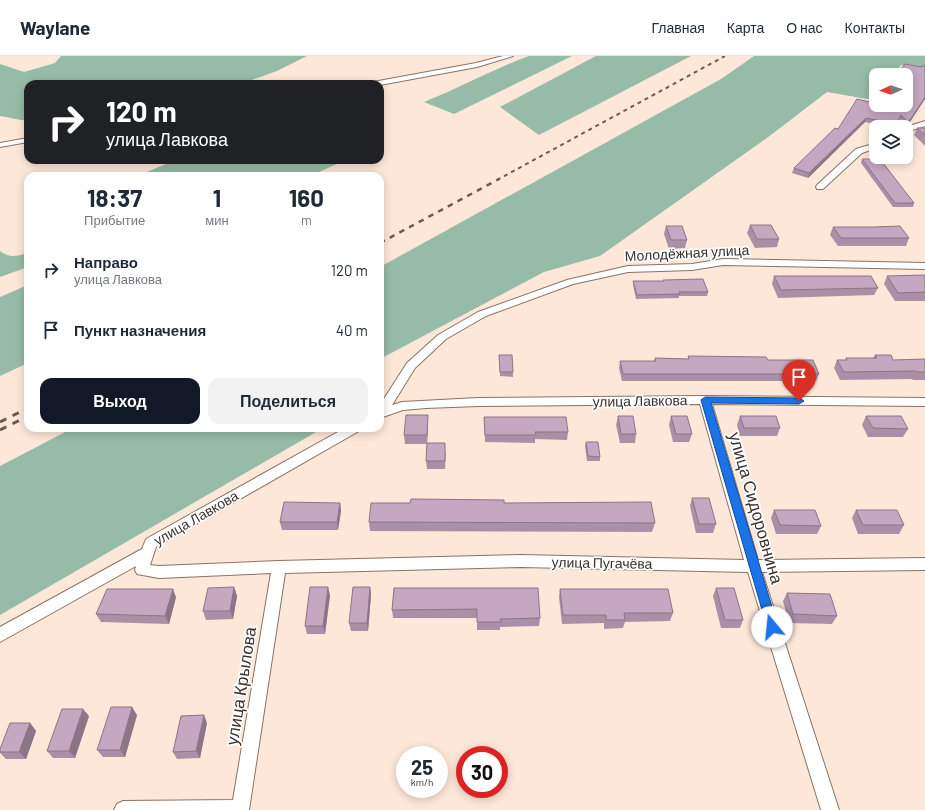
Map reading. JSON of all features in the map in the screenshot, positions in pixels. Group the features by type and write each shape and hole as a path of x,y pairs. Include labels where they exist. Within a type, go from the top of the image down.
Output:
{"street":[{"path":"384,82 478,65 510,56"},
{"path":"913,127 925,123"},
{"path":"1,144 24,141"},
{"path":"820,187 859,151 869,147"},
{"name":"Молодёжная улица","path":"384,408 411,366 442,337 482,314 570,282 628,268 692,268 723,262 925,266"},
{"name":"улица Лавкова","path":"384,412 402,406 426,404 705,400 925,402"},
{"name":"улица Сидоровнина","path":"705,400 753,566 830,810"},
{"name":"улица Лавкова","path":"0,635 147,553 151,543 348,432"},
{"name":"улица Пугачёва","path":"147,553 142,570 159,572 279,567 521,561 753,566 925,564"},
{"name":"улица Крылова","path":"240,809 279,567"},
{"path":"123,810 240,809"}],"green space":[{"path":"61,56 307,56 277,71 252,80 24,80 24,120 0,116 0,64 24,72 55,63"},
{"path":"529,56 572,56 454,114 424,102 502,67"},
{"path":"596,56 691,56 539,135 500,107"},
{"path":"754,56 925,56 925,69 901,65 899,68 869,68 869,99 827,92 767,138 600,256 544,272 384,357 384,265 721,79"},
{"path":"166,164 337,164 319,172 147,172"},
{"path":"0,251 10,256 24,254 24,268 0,277"},
{"path":"24,287 24,365 0,376 0,297"},
{"path":"65,432 316,432 0,615 0,466"}],"building":[{"path":"905,64 921,67 925,66 925,97 910,120 906,120 901,115 898,120 876,120 866,118 809,173 794,168 835,128 838,129 857,99 869,102 869,112 913,112 913,68 902,68"},
{"path":"917,128 925,128 925,135"},
{"path":"862,159 869,159 869,164 884,164 914,203 895,203"},
{"path":"750,225 771,225 779,239 757,239"},
{"path":"666,226 682,226 687,240 671,240"},
{"path":"900,226 909,238 841,238 833,227 873,227"},
{"path":"925,275 925,292 898,293 887,276"},
{"path":"774,276 871,276 878,288 781,290"},
{"path":"703,279 708,292 679,292 680,294 637,295 633,281 664,281 663,280"},
{"path":"499,355 512,355 513,372 500,372"},
{"path":"875,355 891,355 893,360 925,359 925,372 844,372 837,360 847,360 846,358 877,358"},
{"path":"688,356 766,357 768,360 813,360 819,374 623,374 620,361 656,361 655,358 689,359"},
{"path":"406,415 428,415 427,435 404,435"},
{"path":"618,416 633,416 636,434 621,434"},
{"path":"671,416 687,416 692,434 676,434"},
{"path":"740,416 776,416 780,428 744,428"},
{"path":"866,416 901,416 908,429 873,428"},
{"path":"484,417 566,417 568,432 535,432 536,435 485,435"},
{"path":"586,442 598,442 600,457 588,456"},
{"path":"427,443 445,443 445,461 426,461"},
{"path":"692,498 709,498 716,524 699,524"},
{"path":"411,499 504,500 504,503 651,502 655,523 369,522 371,503 410,503"},
{"path":"284,502 340,503 337,522 280,522"},
{"path":"774,510 815,510 821,526 780,525"},
{"path":"856,510 897,510 904,525 863,525"},
{"path":"234,587 230,611 203,611 208,588"},
{"path":"310,587 328,587 323,626 305,626"},
{"path":"353,587 370,587 367,623 349,623"},
{"path":"394,588 538,588 540,618 500,619 501,622 477,622 477,609 392,610"},
{"path":"716,588 734,588 743,620 725,620"},
{"path":"107,589 173,589 165,616 96,614"},
{"path":"560,589 668,589 673,613 624,613 625,620 606,620 606,615 563,615"},
{"path":"787,593 830,594 837,616 793,614"},
{"path":"111,707 132,707 120,750 97,750"},
{"path":"62,709 83,709 69,751 47,751"},
{"path":"204,715 196,751 173,752 181,716"},
{"path":"10,723 30,723 19,752 0,752 0,749"}],"railway":[{"path":"497,180 725,56"},
{"path":"384,241 499,179"},
{"path":"0,422 24,410"},
{"path":"0,430 24,418"}],"route":[{"path":"772,627 705,400 799,401"}]}
